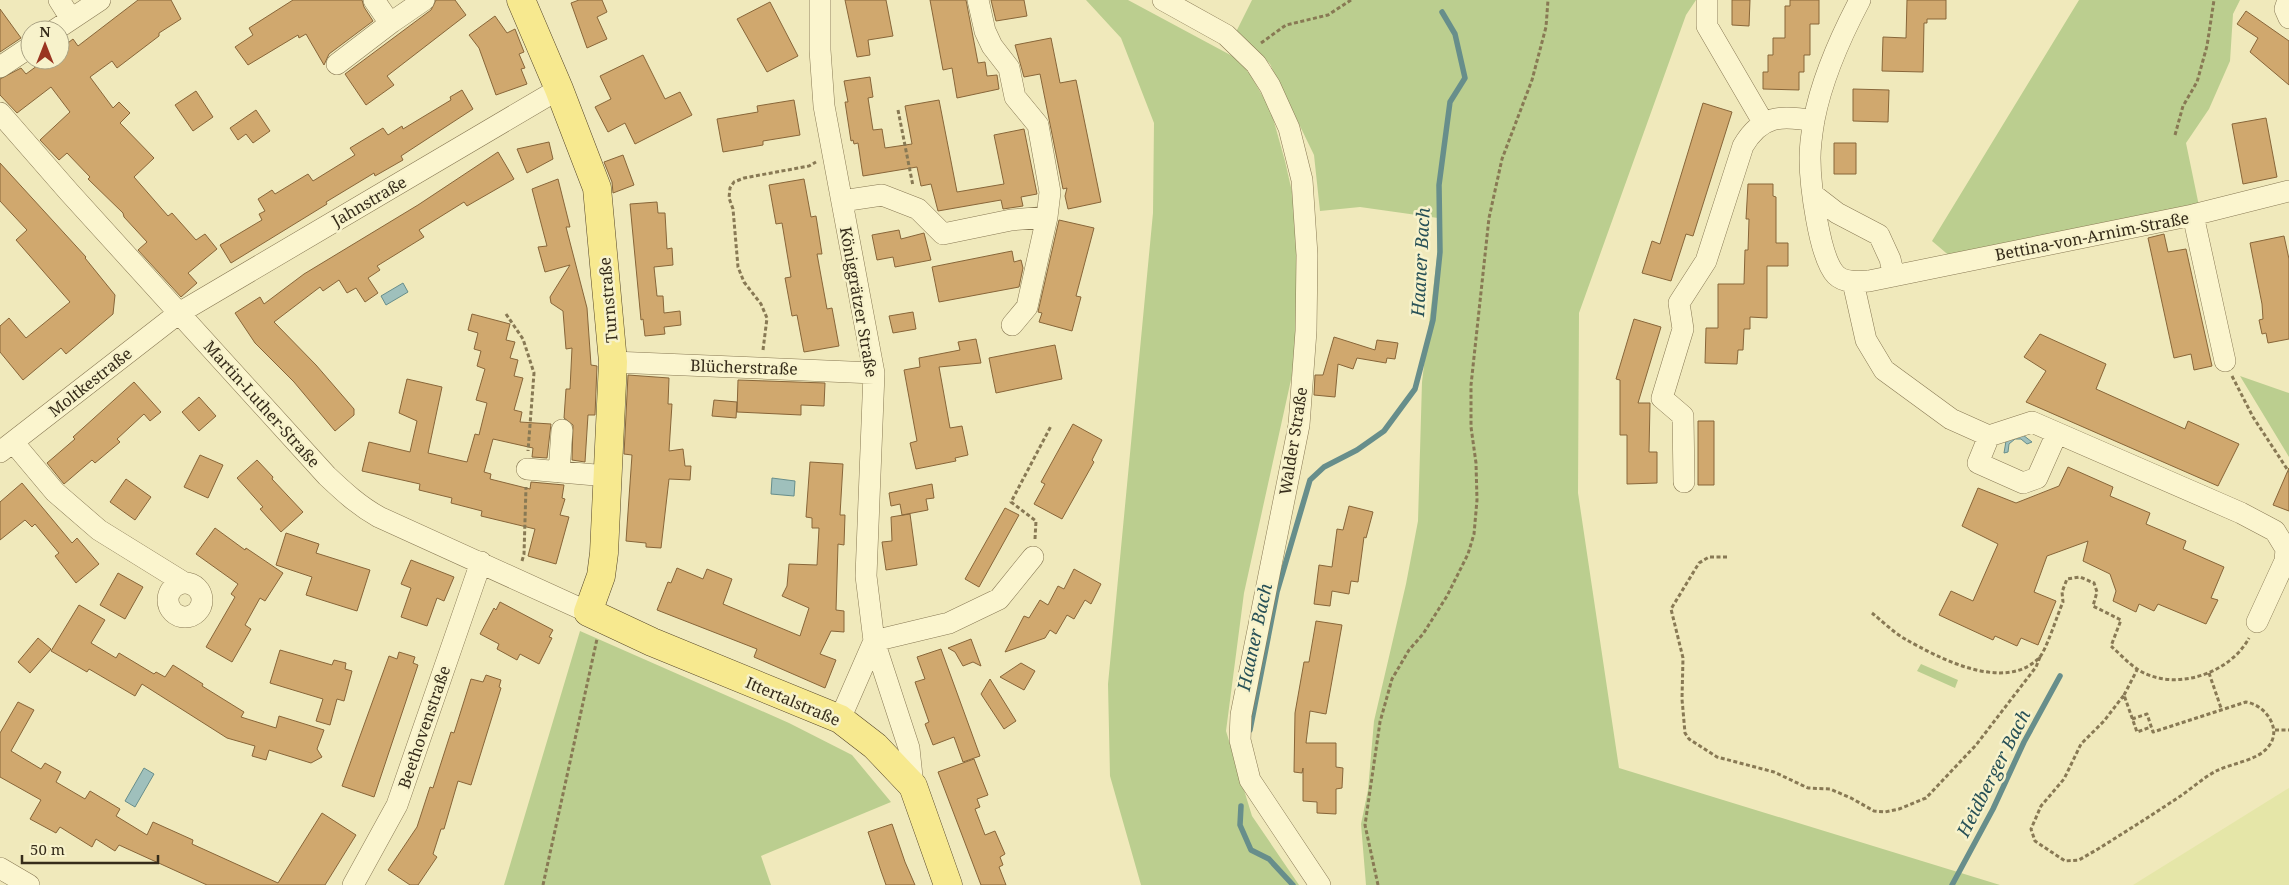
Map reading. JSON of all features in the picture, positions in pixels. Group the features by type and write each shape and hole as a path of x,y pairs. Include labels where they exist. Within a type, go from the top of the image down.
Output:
{"main road":[{"name":"Turnstraße","path":"521,0 560,89 597,188 614,362 602,568 595,616"},
{"name":"Ittertalstraße","path":"595,616 652,642 840,719 875,746 913,786 948,885"}],"street":[{"path":"59,0 62,20"},
{"path":"374,0 385,16 392,22"},
{"path":"337,64 424,0"},
{"name":"Königgrätzer Straße","path":"820,0 820,50 824,106 874,373 866,576 874,641 909,748 913,786"},
{"path":"978,0 984,31 992,46 1010,68 1015,97 1038,125 1050,192 1047,217 1027,307 1012,325"},
{"name":"Walder Straße","path":"1163,0 1226,35 1247,54 1270,86 1289,128 1302,180 1307,255 1306,322 1299,425 1241,715 1240,740 1250,780 1320,885"},
{"path":"1707,0 1707,26 1763,122"},
{"path":"1860,0 1845,28 1830,66 1814,121 1810,158 1817,225 1826,259 1837,276 1853,282 1866,340 1884,370 1950,419 1989,436 2032,422 2241,513 2275,532 2286,549 2285,560 2257,622"},
{"path":"2288,0 2285,9 2289,18"},
{"path":"70,20 98,1"},
{"path":"0,67 20,54"},
{"name":"Jahnstraße","path":"180,312 560,89"},
{"name":"Martin-Luther-Straße","path":"0,112 69,192 327,476 362,508 595,616"},
{"path":"1684,482 1683,416 1662,398 1683,329 1679,303 1706,261 1743,146 1751,133 1763,122 1790,118 1814,121"},
{"name":"Bettina-von-Arnim-Straße","path":"1853,282 1894,276 2193,215 2289,192"},
{"path":"842,201 882,195 918,209 943,234 1011,220 1047,217"},
{"path":"1814,196 1837,213 1879,235 1885,246 1894,276"},
{"path":"2193,215 2225,361"},
{"name":"Moltkestraße","path":"7,447 180,312"},
{"name":"Blücherstraße","path":"614,362 874,373"},
{"path":"560,472 562,430"},
{"path":"1989,436 1978,463 2023,483 2037,478 2057,433"},
{"path":"7,447 99,530 183,582"},
{"path":"527,469 607,476"},
{"path":"840,719 874,641 949,623 999,599 1033,557"},
{"name":"Beethovenstraße","path":"353,885 397,805 481,562"},
{"path":"0,868 29,885"}],"path":[{"path":"1247,54 1286,25 1328,15 1351,0"},
{"path":"1378,885 1365,826 1380,722 1392,679 1409,650 1423,634 1446,596 1468,554 1474,534 1477,500 1476,463 1471,427 1471,385 1489,218 1502,159 1532,80 1546,27 1548,0"},
{"path":"2175,134 2183,106 2197,82 2207,46 2214,0"},
{"path":"898,110 918,209"},
{"path":"762,368 767,318 761,304 744,282 738,267 733,209 729,198 730,188 734,182 744,178 809,166 833,152"},
{"path":"506,314 523,339 534,373 527,469 524,554 515,578"},
{"path":"2225,361 2253,417 2289,472"},
{"path":"1033,557 1036,521 1011,502 1051,426"},
{"path":"1727,557 1709,557 1699,563 1671,609 1683,658 1682,699 1686,733 1689,739 1716,757 1774,772 1808,788 1830,789 1874,811 1886,812 1899,809 1926,798 1976,745 2036,666 2063,602 2062,592 2067,579 2080,577 2094,583 2097,592 2093,606 2121,620 2111,646 2137,670 2160,679 2188,679 2209,674 2227,664 2244,648 2257,622"},
{"path":"1872,613 1903,638 1967,668 2006,673 2026,666 2040,657"},
{"path":"543,885 595,616"},
{"path":"2132,719 2146,714 2153,732 2240,702 2252,702 2271,720 2274,730 2268,748 2256,756 2216,771 2092,853 2079,860 2065,861 2035,841 2031,829 2041,806 2064,778 2081,744 2104,721 2124,695 2137,670"},
{"path":"2209,674 2221,708"},
{"path":"2124,695 2137,732 2151,727"},
{"path":"2274,730 2289,730"}],"green space":[{"path":"1086,0 1128,0 1236,58 1250,74 1271,111 1285,161 1295,205 1300,304 1298,348 1244,593 1226,731 1252,816 1299,885 1141,885 1110,776 1108,684 1153,213 1154,123 1121,38"},
{"path":"1252,0 1696,0 1686,15 1579,313 1578,493 1619,768 2000,885 1366,885 1361,824 1368,790 1374,721 1406,584 1418,521 1422,382 1437,257 1438,218 1360,207 1320,211 1314,155 1270,64 1236,32"},
{"path":"2079,0 2240,0 2233,14 2230,61 2209,109 2186,143 2199,206 1952,258 1932,241"},
{"path":"2240,376 2289,393 2289,457"},
{"path":"580,631 789,723 852,755 891,802 761,856 771,885 504,885"},
{"path":"1921,664 1958,680 1955,688 1917,671"},
{"path":"2289,788 2289,885 2133,885"}],"water":[{"path":"403,283 408,292 386,305 381,296"},
{"path":"2023,435 2032,442 2027,444 2021,439 2015,439 2009,444 2008,452 2004,453 2006,441"},
{"path":"772,478 795,481 794,496 771,494"},
{"path":"144,768 154,774 135,807 125,801"}],"building":[{"path":"138,0 171,0 181,19 159,33 159,36 117,68 112,61 90,77 113,108 119,102 130,113 120,123 154,158 134,177 168,216 172,213 196,240 205,234 217,249 188,273 197,283 181,297 138,250 147,242 124,217 123,213 88,179 90,177 67,153 59,160 40,140 70,112 51,87 17,113 0,95 0,79 20,69 26,74 31,70 70,70 70,41 73,39 78,46"},
{"path":"293,0 362,0 373,21 329,54 324,65 306,34 299,38 298,35 248,65 235,47 253,35 249,28"},
{"path":"436,0 455,0 466,15 387,76 394,85 366,105 345,74 431,10"},
{"path":"579,0 602,0 607,12 597,17 607,39 587,48 571,3"},
{"path":"845,0 886,0 893,36 868,40 870,55 857,57"},
{"path":"930,0 966,0 978,63 985,62 987,76 997,75 999,89 957,98 952,68 943,70"},
{"path":"991,0 1024,0 1027,16 996,21"},
{"path":"1732,0 1750,0 1749,26 1732,25"},
{"path":"1790,0 1819,0 1819,24 1810,24 1810,55 1804,55 1804,72 1799,72 1799,90 1763,89 1763,72 1768,72 1768,55 1773,55 1773,38 1785,38 1785,6 1790,6"},
{"path":"1907,0 1946,0 1946,19 1927,19 1927,23 1924,23 1923,72 1882,71 1883,37 1906,38"},
{"path":"770,2 798,56 767,72 737,19"},
{"path":"0,9 20,39 0,52"},
{"path":"2246,11 2289,41 2289,85 2250,52 2258,38 2237,24"},
{"path":"495,16 507,33 515,29 524,52 519,54 525,68 521,69 527,84 496,95 479,48 469,35"},
{"path":"1051,38 1060,83 1076,80 1101,202 1068,209 1065,196 1067,188 1063,189 1040,74 1024,77 1015,45"},
{"path":"643,55 665,99 680,92 692,115 635,144 625,123 608,132 595,107 611,99 600,76"},
{"path":"870,77 873,97 868,98 873,130 882,129 885,148 912,144 905,106 939,100 957,192 1004,184 994,135 1024,129 1037,194 1021,197 1023,206 1003,209 1001,200 938,211 931,184 921,186 917,167 863,176 858,143 854,144 853,140 851,141 845,102 848,102 844,81"},
{"path":"1853,89 1889,90 1888,122 1853,121"},
{"path":"462,90 473,109 401,156 403,160 375,176 374,173 231,263 220,245 262,220 259,214 265,211 258,199 272,190 275,194 308,174 313,181 355,155 350,148 383,128 388,135 402,126 403,129 451,100 450,97"},
{"path":"196,91 213,117 193,131 175,105"},
{"path":"794,100 800,135 763,141 763,145 723,152 717,119 758,112 757,106"},
{"path":"1703,103 1732,112 1693,236 1686,234 1671,281 1642,273 1652,241 1660,244"},
{"path":"256,110 270,131 253,143 246,134 238,140 230,128"},
{"path":"2266,118 2277,177 2243,184 2232,124"},
{"path":"549,142 553,159 527,173 517,149"},
{"path":"1834,143 1856,143 1856,174 1834,174"},
{"path":"498,152 514,179 467,206 464,202 419,230 424,237 377,266 380,270 368,278 378,293 365,302 356,288 347,293 339,280 323,291 320,287 274,322 316,365 354,409 354,415 335,431 294,382 255,343 235,313 260,297 264,304 304,274 418,205"},
{"path":"623,155 634,185 613,193 612,182 604,162"},
{"path":"0,163 86,257 115,295 113,314 66,354 61,348 23,380 0,352 0,326 9,318 26,338 70,302 16,240 27,230 0,201"},
{"path":"558,179 570,227 566,227 587,308 591,365 597,366 595,415 588,415 585,462 572,460 573,425 564,418 566,389 570,389 572,348 566,349 563,311 551,303 550,297 570,265 545,272 538,247 547,246 532,189"},
{"path":"804,179 811,217 816,216 822,254 817,254 827,309 832,308 839,346 804,352 797,315 792,316 785,278 791,277 782,223 776,224 769,185"},
{"path":"1748,184 1773,184 1773,196 1776,197 1776,243 1788,243 1788,266 1767,266 1767,318 1750,317 1750,329 1744,329 1743,350 1738,350 1737,364 1705,363 1706,328 1718,328 1718,284 1744,284 1745,250 1748,250 1749,219 1746,219"},
{"path":"657,202 658,213 665,213 667,249 672,248 673,265 654,267 657,296 663,296 664,313 680,311 681,325 664,327 665,334 645,336 643,319 641,320 630,204"},
{"path":"1059,220 1094,228 1076,296 1081,297 1072,331 1039,322 1042,313 1038,312"},
{"path":"899,230 901,239 924,233 931,260 895,267 893,257 877,260 872,235"},
{"path":"2164,234 2168,252 2186,249 2212,366 2194,370 2191,354 2174,358 2148,238"},
{"path":"2284,236 2289,259 2289,339 2268,343 2266,333 2262,334 2259,320 2263,319 2262,304 2250,243"},
{"path":"1012,251 1014,262 1021,260 1023,268 1019,287 939,302 932,267"},
{"path":"913,312 916,329 893,333 889,316"},
{"path":"472,314 510,324 506,340 515,342 510,358 518,360 514,376 523,378 514,410 522,412 520,422 551,424 547,458 532,457 533,448 493,439 484,472 491,474 490,479 530,489 531,482 564,485 562,498 565,499 560,515 569,517 556,564 528,556 535,529 481,516 482,511 451,503 452,498 419,490 420,484 362,471 369,442 410,452 417,421 399,413 407,379 442,387 428,453 467,462 475,434 479,435 487,403 476,400 485,369 477,366 481,351 474,349 478,333 468,330"},
{"path":"1634,319 1661,327 1638,403 1650,403 1649,452 1657,452 1657,483 1627,484 1627,435 1620,435 1620,380 1616,379"},
{"path":"2040,334 2106,364 2096,389 2185,429 2188,421 2239,444 2218,486 2026,402 2046,371 2024,357"},
{"path":"1334,337 1375,350 1377,340 1398,343 1395,359 1387,358 1386,363 1357,358 1353,369 1338,364 1335,397 1314,395 1315,375 1323,375"},
{"path":"976,339 981,363 939,367 950,428 962,426 968,455 955,458 956,461 916,469 910,443 917,441 904,370 920,367 919,358 960,350 958,342"},
{"path":"1055,345 1062,379 996,393 989,358"},
{"path":"628,375 669,378 668,404 672,404 669,451 683,449 685,466 691,466 690,480 669,479 661,548 646,547 646,543 626,541 632,455 624,454"},
{"path":"738,380 825,383 824,406 801,405 801,415 737,412"},
{"path":"134,382 161,412 150,421 144,414 117,439 120,442 95,463 92,460 64,484 47,463 75,439 73,437"},
{"path":"199,397 216,416 199,431 182,412"},
{"path":"714,400 737,402 736,418 712,416"},
{"path":"1698,421 1714,421 1714,485 1698,485"},
{"path":"1073,424 1102,440 1092,460 1094,462 1062,519 1034,504 1045,484 1041,482"},
{"path":"200,455 223,465 208,498 184,487"},
{"path":"257,460 303,512 281,532 260,509 263,507 237,478"},
{"path":"810,462 843,464 840,515 845,515 844,545 838,544 836,610 844,611 844,632 831,631 820,654 836,660 825,688 754,657 757,649 657,610 668,582 671,583 677,568 703,579 707,569 732,579 723,604 800,636 809,608 782,596 787,586 789,564 817,565 819,528 812,528 812,518 806,517"},
{"path":"2068,467 2113,487 2110,496 2150,513 2146,524 2186,541 2183,549 2224,567 2211,598 2218,600 2206,624 2158,604 2154,611 2139,604 2136,612 2113,601 2116,591 2110,574 2083,561 2088,541 2047,556 2034,592 2056,601 2038,645 2021,638 2017,646 1995,636 1993,640 1939,615 1951,591 1973,601 1998,544 1962,526 1978,488 2016,503 2059,486"},
{"path":"2289,468 2289,511 2273,505"},
{"path":"126,479 151,497 135,520 110,502"},
{"path":"22,483 72,543 77,538 99,564 76,583 55,556 59,553 35,524 32,527 25,520 0,540 0,502"},
{"path":"932,484 934,498 926,499 928,510 902,515 900,504 891,506 889,493"},
{"path":"1349,506 1373,512 1366,538 1364,537 1358,582 1351,581 1349,594 1332,591 1330,606 1314,604 1319,565 1332,567 1337,529 1343,530"},
{"path":"1005,508 1019,515 979,587 965,579"},
{"path":"910,514 917,565 886,570 882,542 892,541 891,517"},
{"path":"215,528 245,550 246,548 283,573 265,601 260,598 245,625 251,629 232,662 206,647 235,597 231,594 238,584 196,554"},
{"path":"286,533 319,544 316,553 370,570 357,611 306,595 312,577 276,565"},
{"path":"411,560 454,577 444,601 437,598 427,626 401,617 411,588 401,584"},
{"path":"1074,569 1101,584 1091,604 1085,600 1074,619 1067,615 1056,634 1050,630 1045,638 1005,652 1024,616 1029,618 1040,600 1048,605 1058,586 1064,589"},
{"path":"118,573 143,587 125,619 100,605"},
{"path":"500,602 553,630 549,637 552,638 539,664 520,654 517,660 497,649 499,644 480,634 494,608 496,610"},
{"path":"79,605 105,620 91,643 116,658 119,653 154,674 156,672 165,677 173,665 203,684 202,686 244,712 241,717 276,728 279,716 324,730 317,749 322,757 311,763 269,750 266,760 252,756 255,746 227,738 142,684 135,696 89,669 87,672 51,651"},
{"path":"1316,621 1342,625 1326,714 1310,711 1306,743 1336,743 1336,767 1343,768 1342,788 1336,789 1336,814 1317,813 1317,802 1303,801 1303,768 1302,773 1294,772 1295,713 1304,662 1309,662"},
{"path":"38,638 51,649 30,673 18,662"},
{"path":"971,639 981,666 973,662 963,666 955,652 948,648"},
{"path":"941,649 980,756 963,762 954,737 933,745 925,724 929,722 915,682 925,679 917,657"},
{"path":"280,650 332,665 334,660 346,663 345,669 352,671 344,701 337,699 330,725 316,721 323,699 270,683"},
{"path":"399,652 415,657 413,663 418,665 374,797 342,786 389,656 397,659"},
{"path":"1021,663 1035,671 1024,690 1000,677"},
{"path":"486,675 501,680 499,687 501,688 471,785 458,781 444,829 441,829 433,854 437,857 418,885 410,885 388,870 417,827 430,787 433,788 451,732 454,733 471,679 483,682"},
{"path":"990,679 1016,721 1004,729 981,694"},
{"path":"18,702 34,710 11,751 41,769 45,763 61,772 56,782 85,799 90,791 120,809 116,816 147,835 153,822 193,840 192,844 278,883 322,813 356,835 325,885 207,885 119,845 115,851 96,839 92,847 60,827 56,833 30,819 41,800 0,777 0,733"},
{"path":"974,759 988,795 977,799 980,807 975,809 985,835 995,831 1005,854 1000,857 1003,865 999,867 1006,885 981,885 938,772"},
{"path":"892,824 915,885 886,885 868,832"}],"waterway":[{"name":"Haaner Bach","path":"1250,730 1277,592 1310,480 1324,467 1357,450 1384,431 1415,389 1433,320 1440,252 1439,185 1450,102 1465,78 1455,34 1442,12"},
{"name":"Heidberger Bach","path":"1952,885 1993,809 2024,742 2060,676"},
{"name":"Haaner Bach","path":"1241,806 1240,825 1251,850 1269,859 1293,885"}]}
